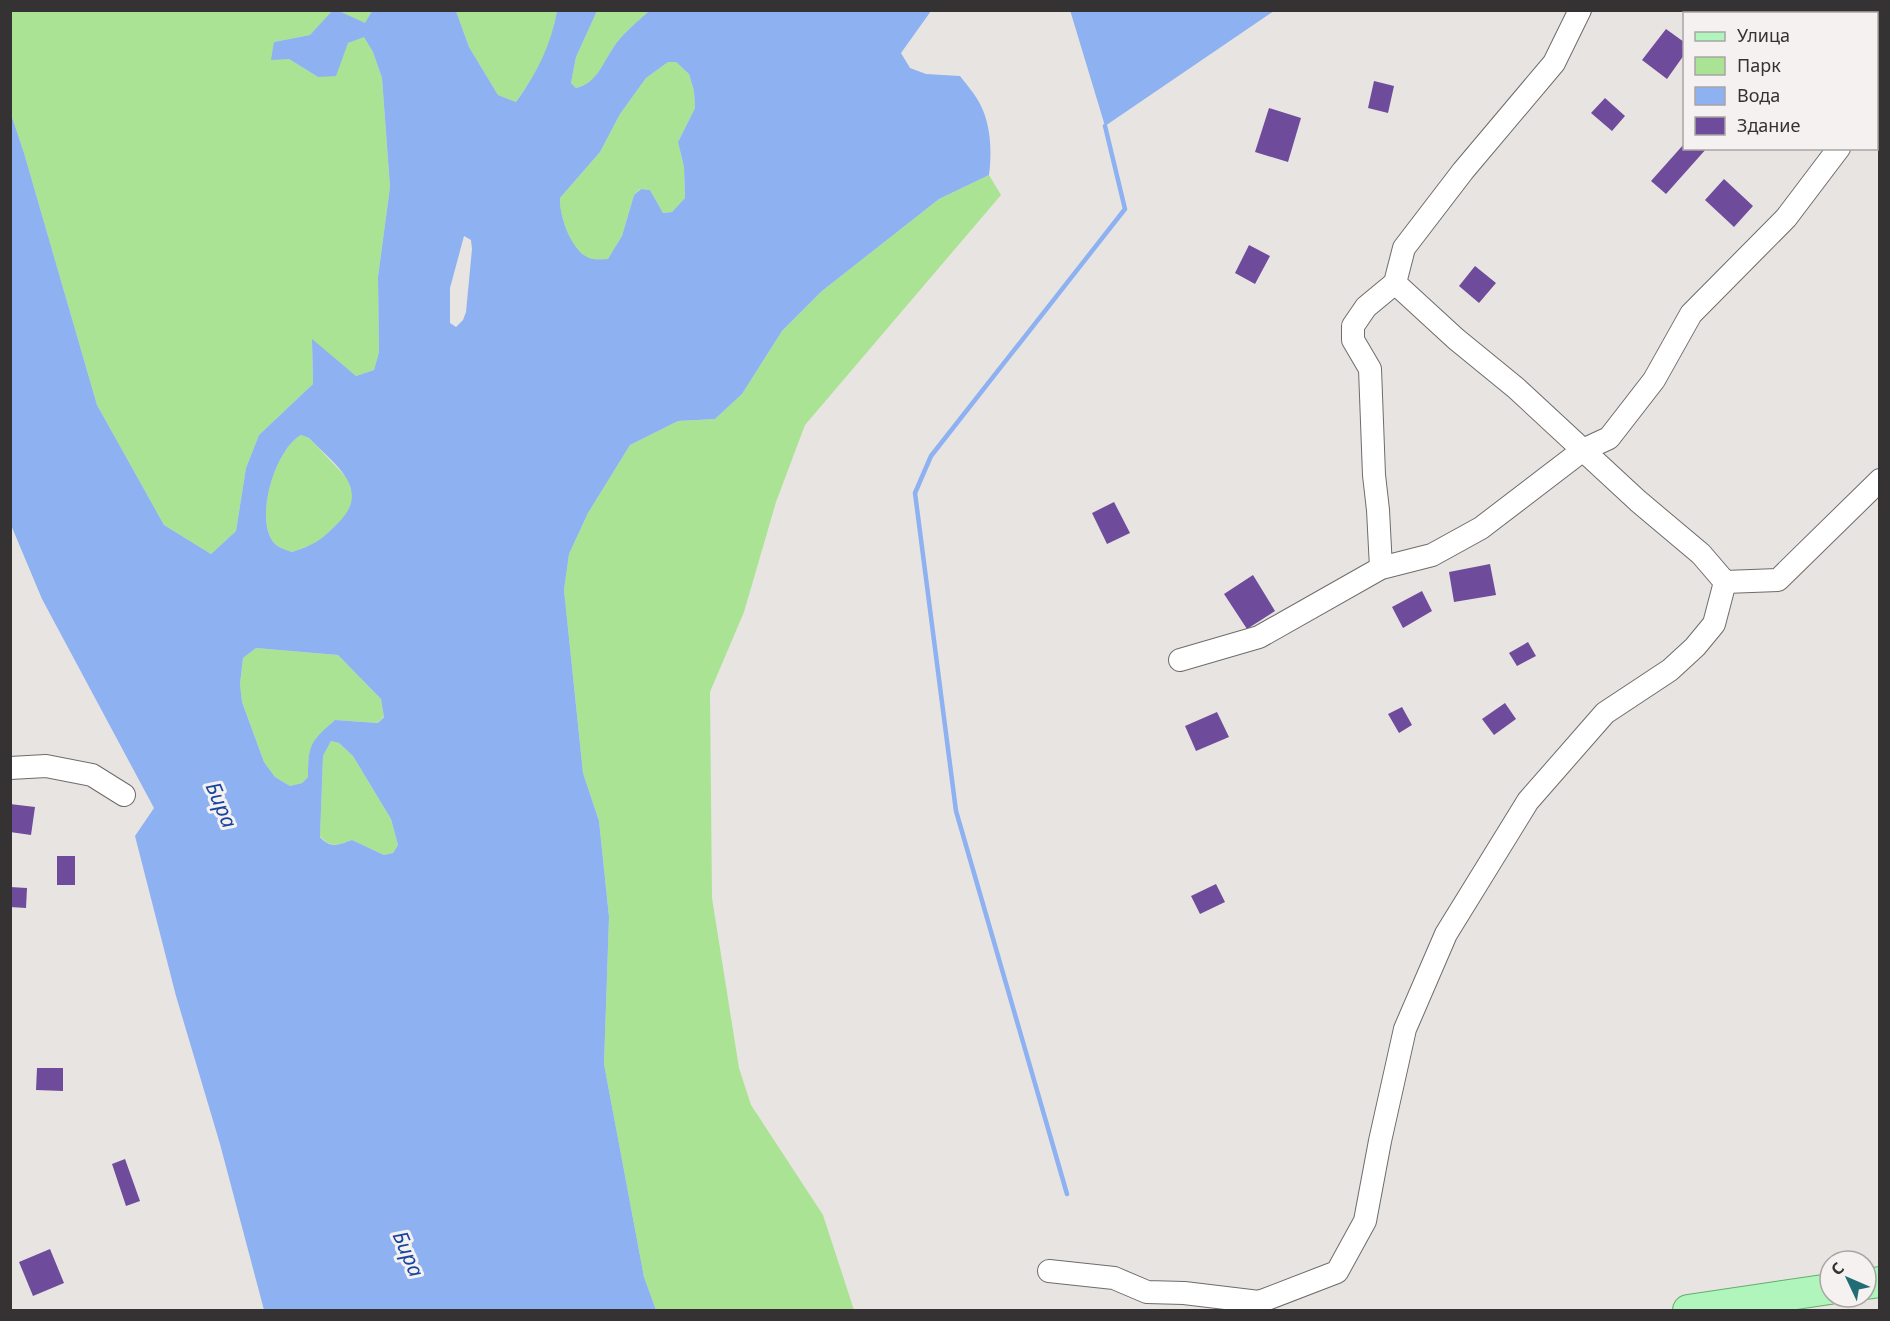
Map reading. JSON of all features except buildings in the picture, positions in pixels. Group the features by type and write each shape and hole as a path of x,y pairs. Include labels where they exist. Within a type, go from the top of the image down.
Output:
{"main road":[{"path":"1688,1311 1818,1291"}],"street":[{"path":"1381,568 1374,475 1370,369 1353,340 1353,326 1366,307 1395,283 1404,248 1463,171 1554,63 1580,10"},
{"path":"1180,660 1259,637 1381,568 1432,555 1481,528 1583,450 1608,438 1654,380 1691,314 1786,218 1837,150"},
{"path":"1395,283 1701,554 1725,582"},
{"path":"1725,582 1778,580 1880,480"},
{"path":"1049,1271 1114,1278 1147,1292 1184,1293 1259,1302 1337,1272 1365,1221 1405,1029 1446,934 1528,801 1605,713 1670,670 1695,647 1714,624 1725,582"},
{"path":"10,768 46,766 92,775 124,795"}],"green space":[{"path":"10,11 333,11 310,35 274,42 289,59 318,77 348,43 364,36 373,52 382,78 390,187 378,277 379,352 374,370 356,376 312,340 313,384 259,435 246,468 236,531 211,554 164,525 97,405 11,114"},
{"path":"339,11 372,11 365,24"},
{"path":"456,11 557,11 551,37 542,59 516,102 498,95 469,47"},
{"path":"597,11 649,11 621,38 594,78 576,88 571,83 576,57"},
{"path":"668,62 676,62 689,74 694,91 695,108 678,142 684,167 685,198 672,212 663,213 650,190 640,189 634,195 622,236 608,260 588,258 576,248 567,232 560,198 600,152 620,114 646,78"},
{"path":"989,175 1001,195 805,425 776,502 744,612 710,692 712,898 739,1068 751,1105 823,1215 854,1310 656,1310 644,1277 604,1064 609,917 599,821 583,773 564,590 569,554 588,513 630,445 678,421 715,419 742,394 782,331 822,291 939,199"},
{"path":"301,435 309,438 347,478 354,496 350,512 317,543 292,552 275,544 269,533 266,519 267,503 270,486 283,455"},
{"path":"256,648 338,655 381,699 384,716 378,723 335,720 316,739 310,750 308,777 302,783 290,786 275,777 264,762 242,702 240,684 243,658"},
{"path":"331,741 339,743 353,756 391,819 398,845 393,853 384,855 352,840 331,844 320,836 323,756"}],"water":[{"name":"Бира","path":"333,10 365,23 372,11 456,11 469,47 498,95 516,102 542,58 557,11 597,11 576,57 571,83 576,88 594,78 621,38 649,11 931,11 901,53 910,68 926,74 960,76 984,112 990,148 989,175 939,199 822,291 782,331 742,394 715,419 678,421 630,445 588,513 569,554 564,590 583,773 599,821 609,917 604,1064 644,1277 656,1310 264,1310 220,1144 176,996 135,836 154,808 42,599 11,525 11,114 97,405 164,525 211,554 236,531 246,468 259,435 313,384 312,339 356,376 374,370 379,352 378,277 390,187 382,78 373,52 364,37 348,43 336,76 318,77 289,59 271,60 274,42 310,35","holes":["668,62 676,62 689,74 694,91 695,108 678,142 684,167 685,198 672,212 663,213 650,190 641,189 634,195 622,236 608,259 589,258 577,248 567,232 560,198 600,152 620,114 646,78","464,236 471,240 472,249 466,312 463,320 456,327 450,323 450,288","301,435 309,438 346,478 351,488 352,499 348,511 327,534 312,544 292,552 275,544 269,533 266,519 270,486 283,455","256,648 338,655 381,699 384,717 378,723 335,720 312,744 308,777 302,783 290,786 275,777 264,762 242,702 240,684 243,658","331,741 339,743 353,756 391,819 398,845 393,853 384,855 352,840 331,845 320,837 323,756"]},
{"path":"1070,10 1274,10 1274,11 1105,126"}],"waterway":[{"path":"1067,1194 956,811 915,493 931,456 1125,209 1105,126"}]}
